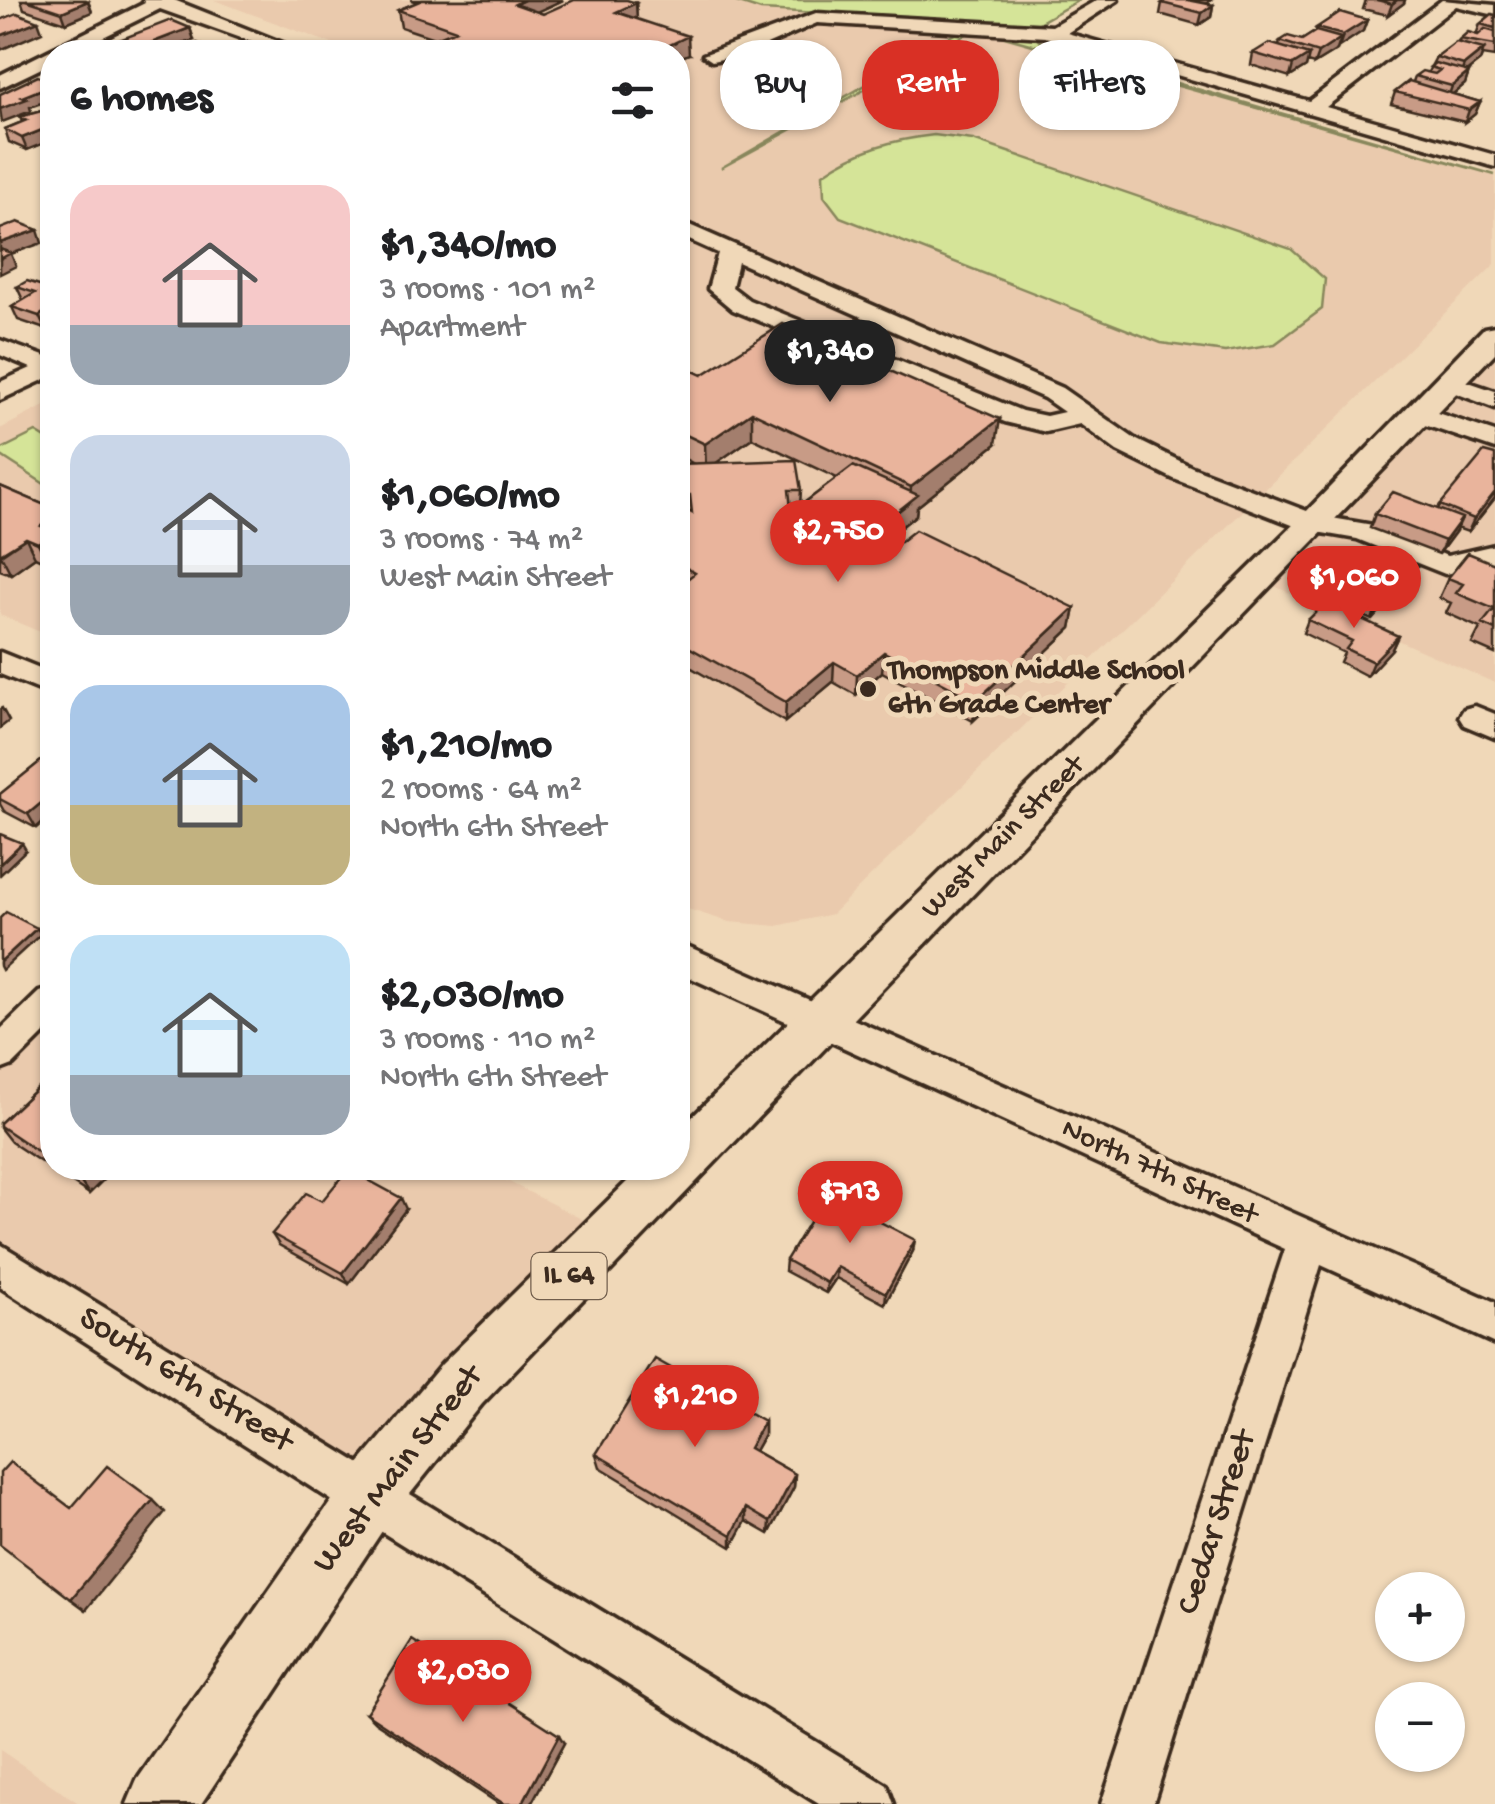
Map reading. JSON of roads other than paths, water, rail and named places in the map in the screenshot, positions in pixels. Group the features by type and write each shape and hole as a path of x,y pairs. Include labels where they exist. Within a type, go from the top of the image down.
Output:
{"main road":[{"name":"West Main Street","path":"690,1152 1493,341"},
{"name":"West Main Street","path":"161,1804 369,1498 462,1384 662,1180"}],"street":[{"path":"1109,0 1052,34 1495,161"},
{"path":"1310,109 1453,0 1495,10"},
{"path":"86,40 159,1 264,40"},
{"path":"712,55 760,44 790,25 816,18 1059,30"},
{"path":"0,82 40,64"},
{"path":"690,233 1053,392 1081,416 1183,473 1316,524 1364,531 1446,565 1495,554"},
{"path":"730,251 720,289 740,305 1014,418 1046,424 1081,416"},
{"path":"0,348 40,363"},
{"path":"0,392 40,373"},
{"path":"1451,384 1495,400"},
{"path":"1422,416 1495,441"},
{"path":"0,662 40,680"},
{"name":"North 7th Street","path":"690,961 1495,1323"},
{"path":"0,1054 40,1015"},
{"name":"Cedar Street","path":"1127,1804 1308,1241"},
{"name":"South 6th Street","path":"0,1264 369,1498 868,1804"}],"place":[{"name":"Thompson Middle School 6th Grade Center","path":"868,689"}]}
